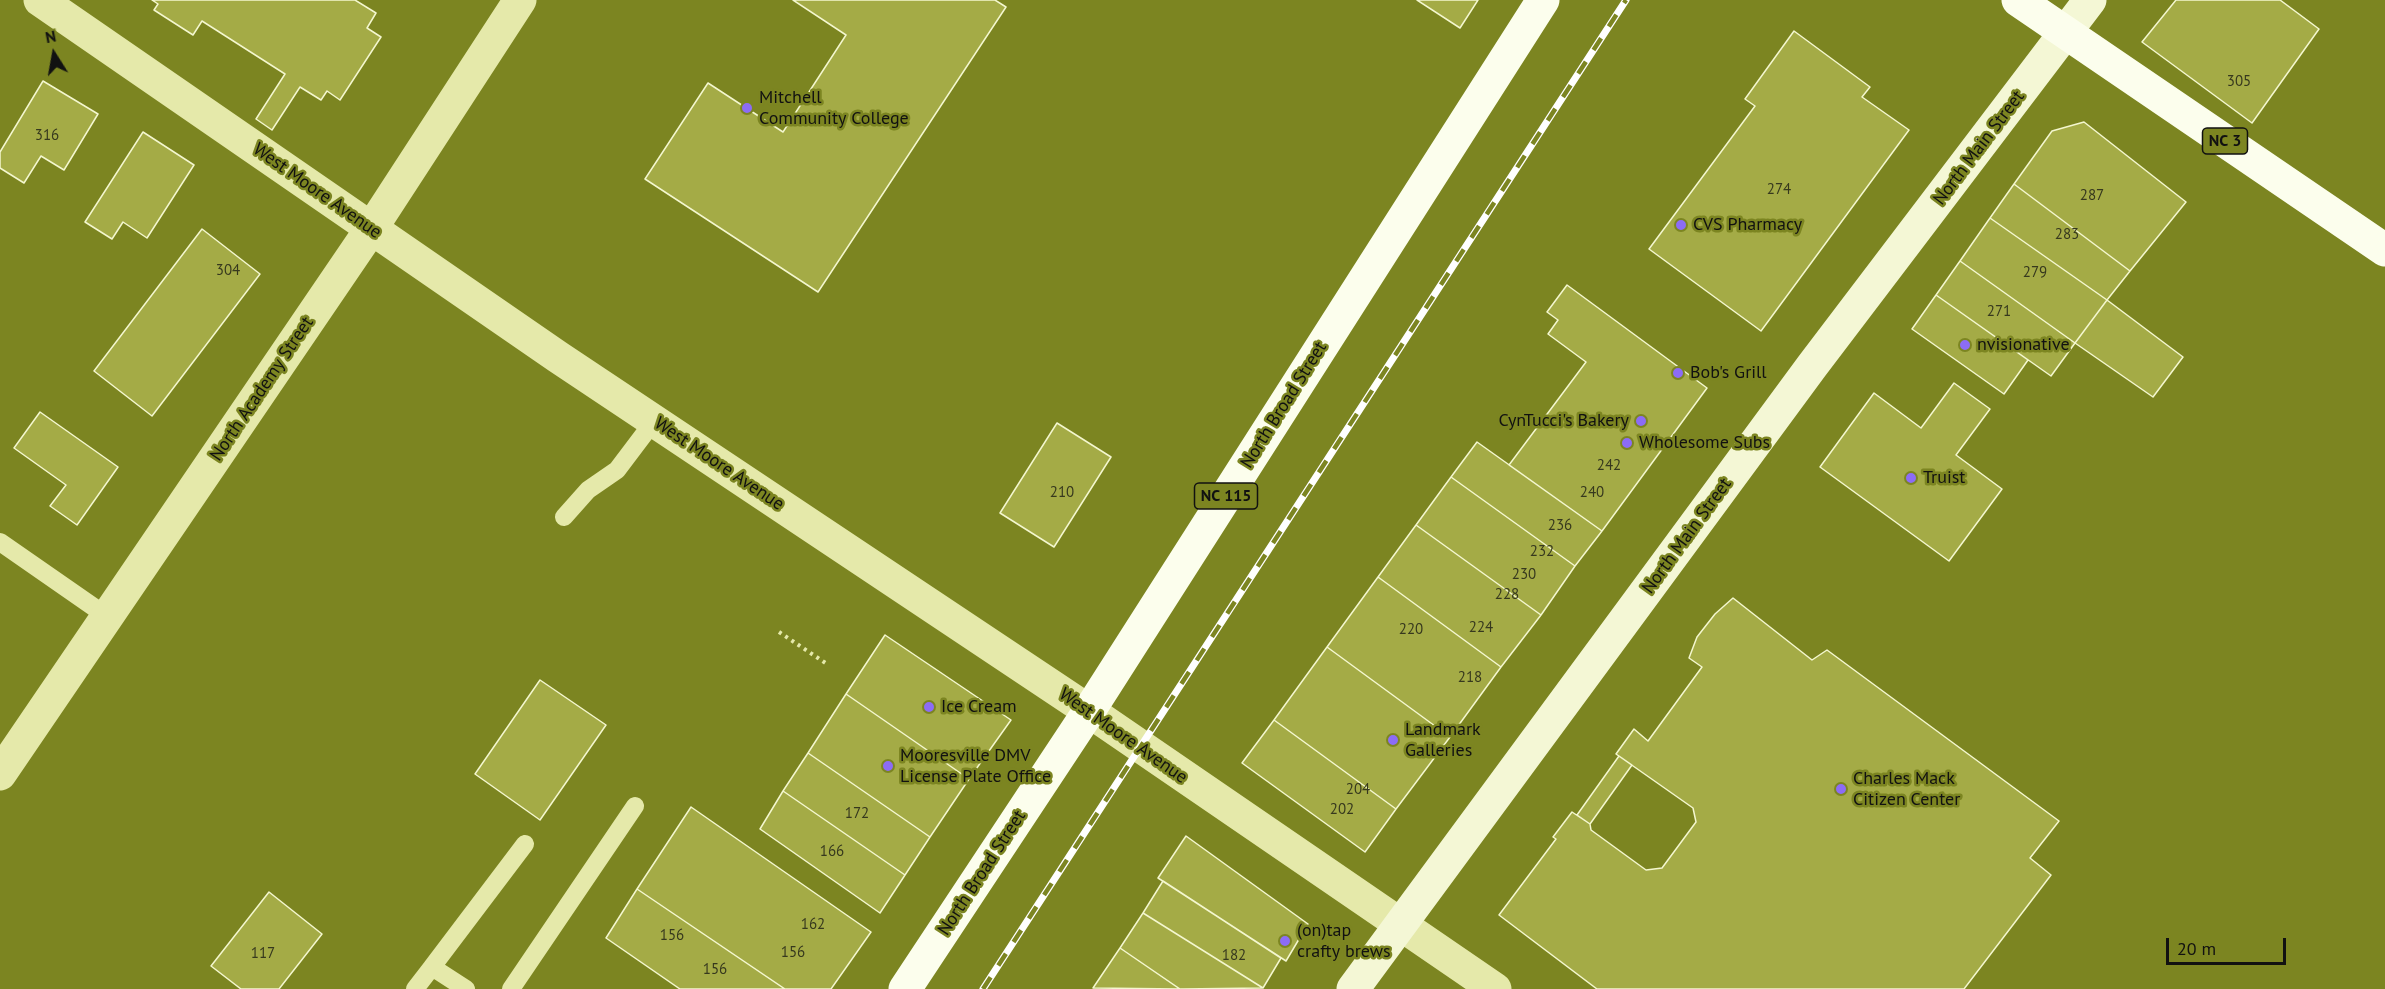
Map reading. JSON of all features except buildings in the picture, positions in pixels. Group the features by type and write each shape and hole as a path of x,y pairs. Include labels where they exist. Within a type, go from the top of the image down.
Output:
{"main road":[{"name":"North Broad Street","path":"905,989 1089,711 1543,0"},
{"name":"NC 3","path":"2018,0 2385,250"},
{"name":"North Main Street","path":"1353,989 1812,366 2090,0"}],"street":[{"name":"West Moore Avenue","path":"40,0 371,229 1089,711 1495,989"},
{"name":"North Academy Street","path":"0,774 371,229 520,0"}],"lane":[{"path":"564,517 588,490 616,470 654,421"},
{"path":"0,542 108,617"},
{"path":"511,989 634,806"},
{"path":"416,989 525,844"},
{"path":"432,967 466,989"}],"path":[{"path":"779,632 827,664"}],"railway":[{"path":"983,989 1626,0"}],"place":[{"name":"Mitchell Community College","path":"747,108"},
{"name":"CVS Pharmacy","path":"1681,225"},
{"name":"nvisionative","path":"1965,345"},
{"name":"Bob's Grill","path":"1678,373"},
{"name":"CynTucci's Bakery","path":"1641,421"},
{"name":"Wholesome Subs","path":"1627,443"},
{"name":"Truist","path":"1911,478"},
{"name":"Ice Cream","path":"929,707"},
{"name":"Landmark Galleries","path":"1393,740"},
{"name":"Mooresville DMV License Plate Office","path":"888,766"},
{"name":"Charles Mack Citizen Center","path":"1841,789"},
{"name":"(on)tap crafty brews","path":"1285,941"}]}
